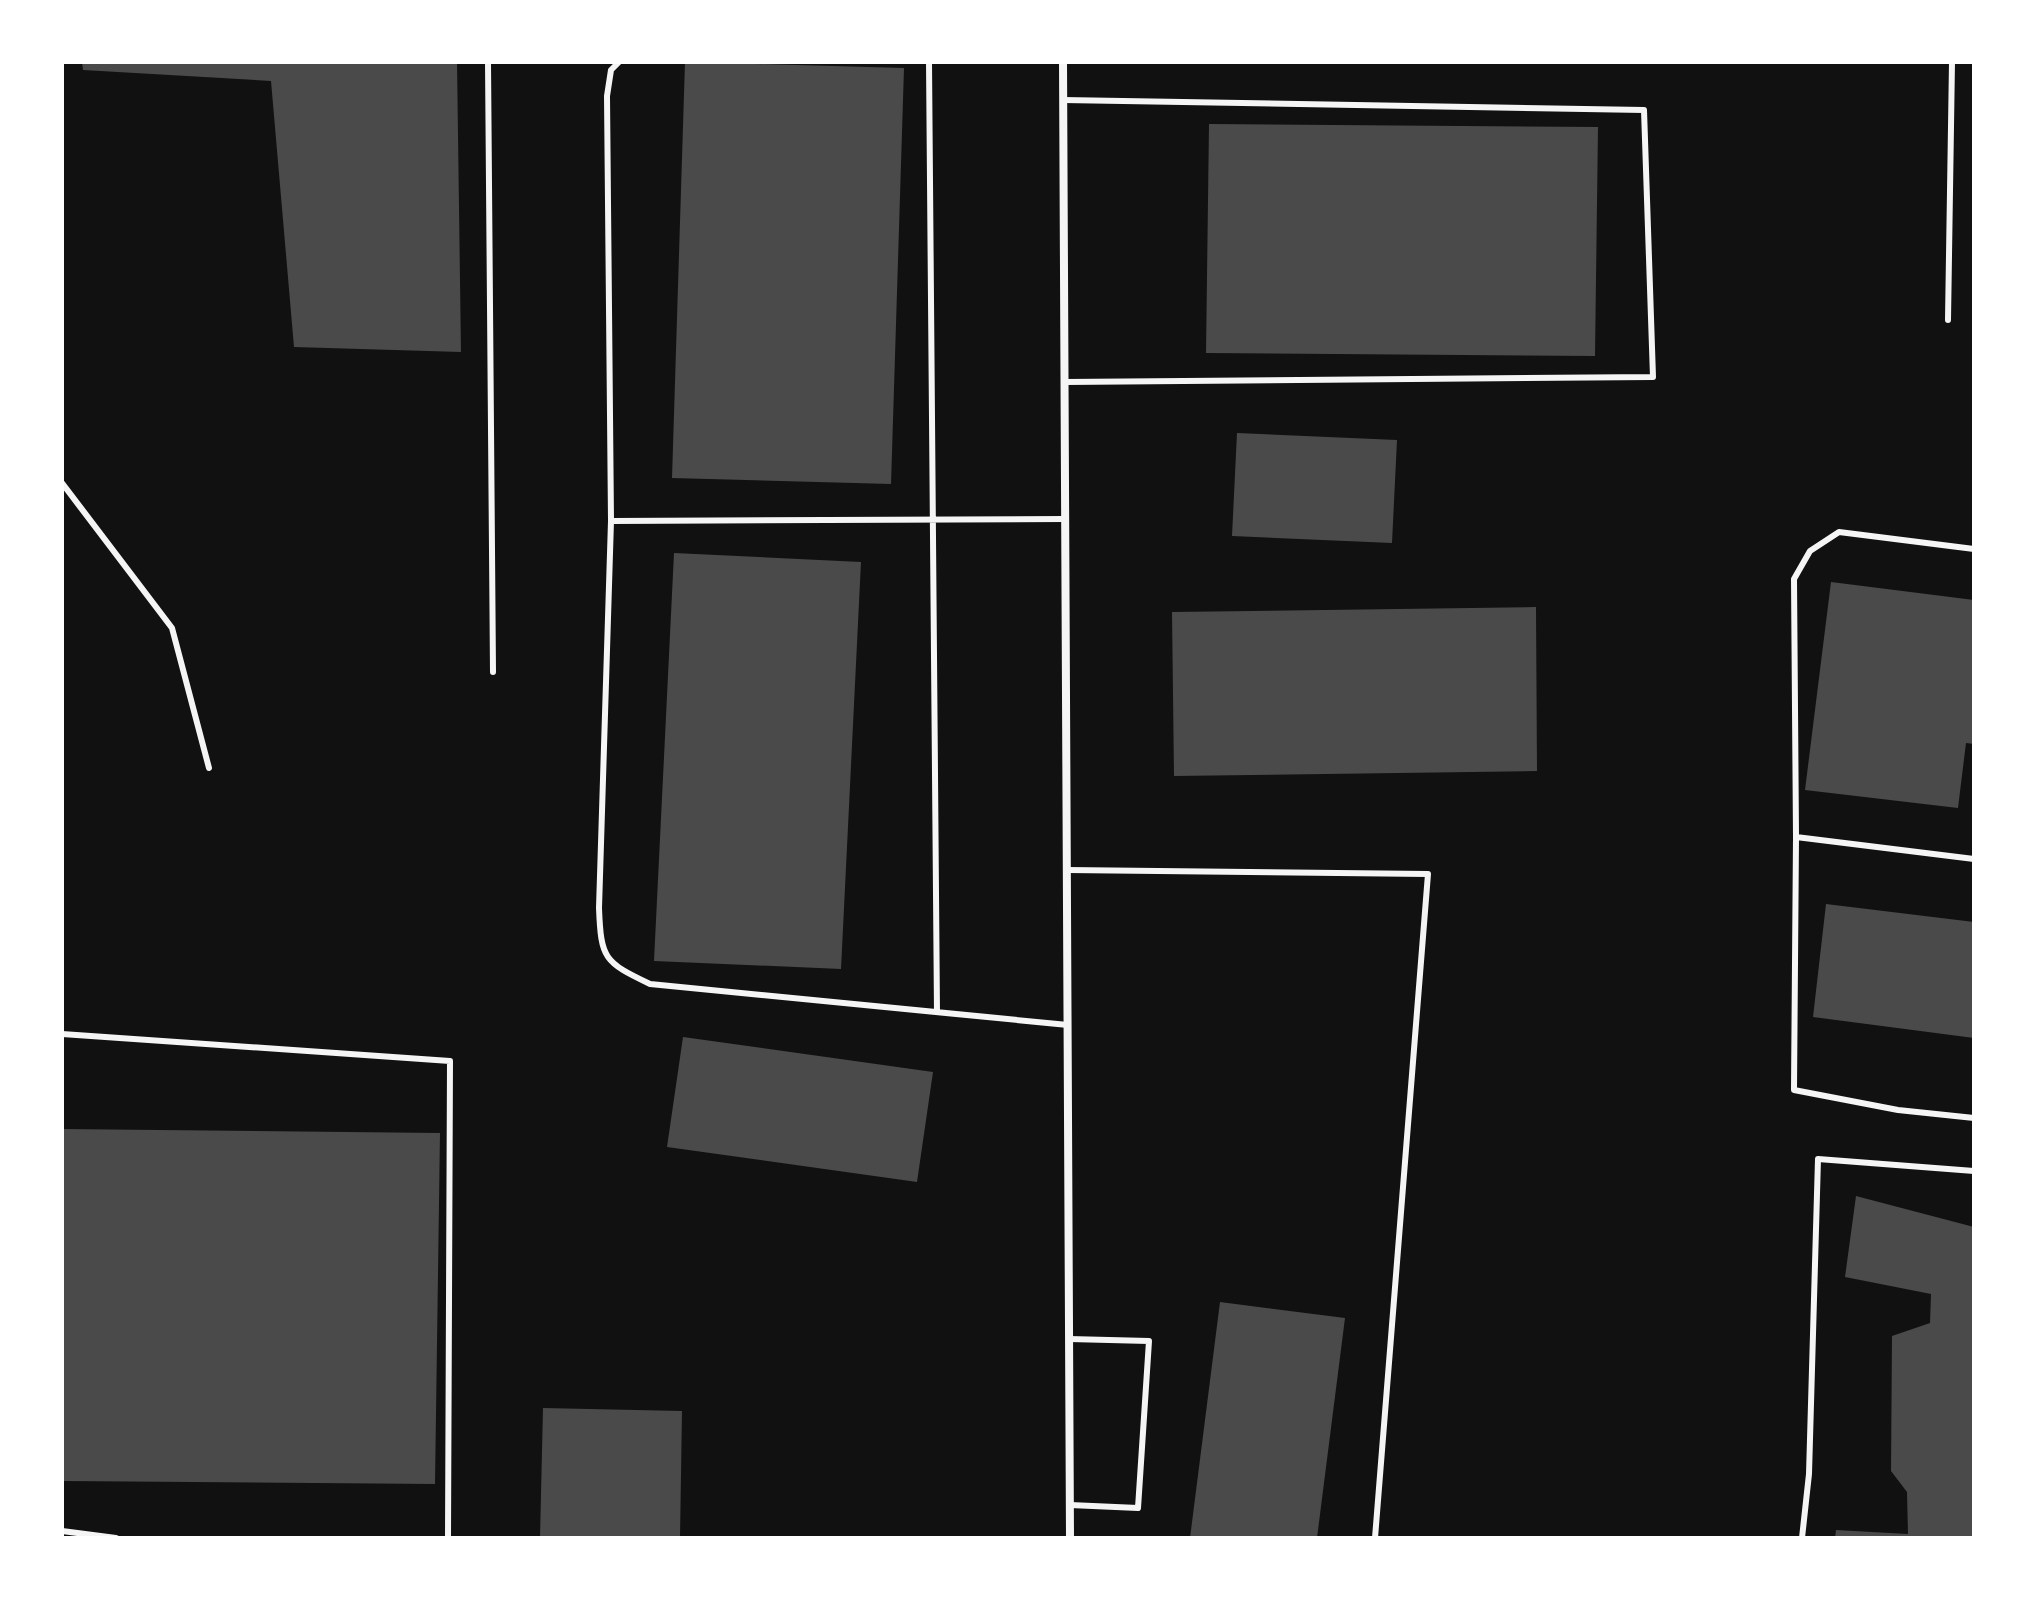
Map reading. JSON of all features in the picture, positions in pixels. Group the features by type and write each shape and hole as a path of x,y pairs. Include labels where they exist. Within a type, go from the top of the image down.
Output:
{"street":[{"path":"1063,62 1070,1538"}],"lane":[{"path":"488,62 493,672"},
{"path":"619,62 611,70 607,96 611,521 600,945 617,968 650,984 1068,1025"},
{"path":"929,62 937,1012"},
{"path":"1948,320 1952,62"},
{"path":"1063,100 1644,110 1653,377 1065,382"},
{"path":"62,483 172,628 209,768"},
{"path":"611,521 1065,519"},
{"path":"1974,549 1839,532 1810,551 1794,579 1794,1090 1898,1110 1974,1118"},
{"path":"1796,837 1974,859"},
{"path":"1067,870 1428,874 1375,1538"},
{"path":"62,1034 450,1061 448,1538"},
{"path":"1802,1538 1809,1474 1818,1159 1974,1171"},
{"path":"1069,1339 1149,1341 1138,1508 1070,1505"},
{"path":"62,1531 116,1538"}],"building":[{"path":"82,62 457,62 461,352 294,347 271,81 83,70"},
{"path":"685,62 904,68 891,484 672,478"},
{"path":"1209,124 1598,127 1595,356 1206,353"},
{"path":"1237,433 1397,440 1392,543 1232,536"},
{"path":"674,553 861,562 841,969 654,961"},
{"path":"1831,582 1974,600 1974,744 1966,743 1958,808 1805,790"},
{"path":"1536,607 1537,771 1174,776 1172,612"},
{"path":"1826,904 1974,922 1974,1038 1813,1017"},
{"path":"683,1037 933,1072 917,1182 667,1147"},
{"path":"62,1129 440,1133 435,1484 62,1481"},
{"path":"1856,1196 1974,1227 1974,1538 1835,1538 1836,1530 1908,1534 1907,1492 1891,1471 1892,1336 1930,1323 1931,1294 1845,1277"},
{"path":"1220,1302 1345,1318 1317,1538 1190,1538"},
{"path":"543,1408 682,1411 680,1538 540,1538"}]}
